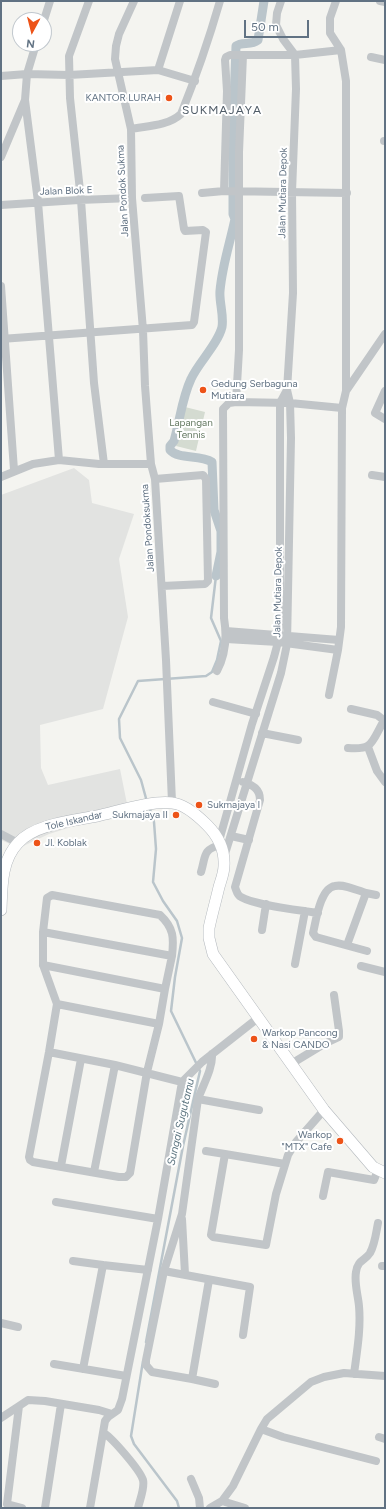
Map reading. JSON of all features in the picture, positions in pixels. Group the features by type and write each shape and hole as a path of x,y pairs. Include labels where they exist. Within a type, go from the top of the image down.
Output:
{"main road":[{"name":"Tole Iskandar","path":"1,910 3,872 6,862 18,843 36,830 130,808 172,802"},
{"path":"172,802 182,806 214,832 220,843 224,857 224,868 209,928 209,938 213,954 324,1110 373,1167 381,1171"}],"street":[{"path":"47,12 50,1"},
{"path":"89,1 69,56 69,75 70,98 81,200 94,383 104,464"},
{"name":"Jalan Pondok Sukma","path":"134,1 119,34 115,59 130,129 132,198 143,330 145,386"},
{"path":"158,70 180,1"},
{"path":"130,129 167,122 177,118 181,114 195,81 220,1"},
{"path":"281,1 277,14 276,26 283,39 295,55"},
{"path":"329,695 341,628 342,408 346,392 346,81 340,50 330,33 330,18 336,1"},
{"path":"380,1 385,2"},
{"path":"236,402 239,350 225,60 226,57 237,55 295,55 340,50"},
{"path":"34,52 27,74 25,100 38,202 59,460"},
{"path":"232,191 239,152 237,55"},
{"name":"Jalan Mutiara Depok","path":"224,857 281,673 288,640 291,438 290,403 287,390 293,292 292,192 296,89 295,55"},
{"path":"371,57 385,60"},
{"path":"1,76 27,74 69,75 158,70 195,81"},
{"path":"1,157 25,100"},
{"path":"202,194 232,191 347,193"},
{"path":"3,339 91,332 143,330 190,326 194,324 206,234 203,230 185,231 179,196 145,198"},
{"name":"Jalan Blok E","path":"1,205 132,198"},
{"path":"1,286 3,339 14,470"},
{"path":"346,392 385,334"},
{"name":"Jalan Pondoksukma","path":"145,386 162,586 172,802"},
{"name":"Jalan Mutiara Depok","path":"220,843 236,780 278,638 280,403 287,390"},
{"path":"385,391 375,413 385,419"},
{"path":"217,671 222,662 226,635 224,618 223,409 229,403 236,402 290,403 342,408"},
{"path":"1,477 14,470 33,464 59,460 104,464 152,464"},
{"path":"154,479 203,475 206,479 208,581 205,584 162,586"},
{"path":"372,475 385,477"},
{"path":"226,635 278,638 338,650"},
{"path":"288,640 339,640"},
{"path":"212,702 256,714"},
{"path":"348,748 357,749 368,747 382,724 385,722 377,715 351,709"},
{"path":"262,733 298,740"},
{"path":"368,747 377,771 385,782"},
{"path":"236,780 256,788 260,796 236,887 237,894 253,902 318,913"},
{"path":"1,834 18,843"},
{"path":"231,836 249,840"},
{"path":"201,872 207,851 220,843"},
{"path":"367,951 316,937 313,933 323,896 327,890 333,886 366,892 376,896"},
{"path":"347,945 366,892"},
{"path":"50,895 160,915 168,922 174,938 172,956 147,1072 130,1173 126,1176 119,1177 33,1162 30,1160 29,1157 57,1004 43,965 43,932 47,898 50,895"},
{"path":"262,930 266,904"},
{"path":"295,964 305,911"},
{"path":"43,932 172,956"},
{"path":"43,965 165,989"},
{"path":"362,966 385,972"},
{"path":"291,1064 324,1044 339,1037 334,995"},
{"path":"57,1004 158,1024"},
{"path":"90,1508 105,1421 118,1410 122,1399 184,1080 202,1062 258,1018"},
{"path":"49,1052 184,1080"},
{"path":"212,1054 209,1071 198,1099 182,1214 164,1271 146,1365 152,1372 215,1384"},
{"path":"61,1166 81,1059"},
{"path":"94,1172 115,1065"},
{"path":"198,1099 259,1110"},
{"path":"225,1154 210,1232 213,1237 266,1245 276,1194 288,1156 296,1142 324,1110"},
{"path":"206,1151 285,1164"},
{"path":"323,1196 328,1172 374,1180 381,1171"},
{"path":"56,1202 158,1219"},
{"path":"182,1214 185,1274"},
{"path":"354,1374 359,1342 359,1306 356,1273 361,1260 370,1252 375,1239 378,1223"},
{"path":"73,1261 148,1270"},
{"path":"83,1369 103,1265"},
{"path":"164,1271 250,1287 243,1335"},
{"path":"192,1379 209,1280"},
{"path":"1,1323 18,1326"},
{"path":"54,1364 126,1376"},
{"path":"210,1508 222,1501 233,1486 261,1428 267,1419 311,1382 324,1377 344,1373 385,1376"},
{"path":"1,1418 28,1400 45,1401 99,1410 112,1414"},
{"path":"45,1508 61,1404"},
{"path":"19,1406 5,1505 22,1508"},
{"path":"261,1428 283,1437 376,1461"},
{"path":"104,1433 116,1444 143,1479 143,1488 138,1508"},
{"path":"190,1479 198,1498 200,1508"},
{"path":"222,1501 245,1508"}],"shaded area":[{"path":"74,468 89,480 92,503 134,514 119,559 128,617 103,709 40,725 41,768 48,785 120,769 128,809 49,834 19,848 1,840 1,495"}],"green space":[{"name":"Lapangan Tennis","path":"185,407 205,412 196,451 176,446"}],"waterway":[{"path":"216,576 221,552 221,531 214,510 212,462 202,458 179,455 170,450 170,446 174,441 183,401 191,379 212,347 222,327 220,295 221,282 235,219 233,214 233,128 236,46 252,43 258,40 264,1"},
{"name":"Sungai Sugutamu","path":"147,802 141,780 120,738 119,719 138,681 206,676 212,672 217,660 221,641 211,618 216,576"},
{"name":"Sungai Sugutamu","path":"146,1342 183,1146 200,1071 171,1011 182,938 177,921 163,901 153,882 156,849 154,822 149,806"},
{"name":"Sungai Sugutamu","path":"143,1361 131,1436 134,1444 177,1501 179,1508"}],"place":[{"name":"KANTOR LURAH","path":"169,98"},
{"name":"Gedung Serbaguna Mutiara","path":"203,390"},
{"name":"Sukmajaya I","path":"199,805"},
{"name":"Sukmajaya II","path":"176,815"},
{"name":"Jl. Koblak","path":"37,843"},
{"name":"Warkop Pancong & Nasi CANDO","path":"254,1039"},
{"name":"Warkop \"MTX\" Cafe","path":"340,1141"}],"district":[{"name":"SUKMAJAYA","path":"222,110"}]}
